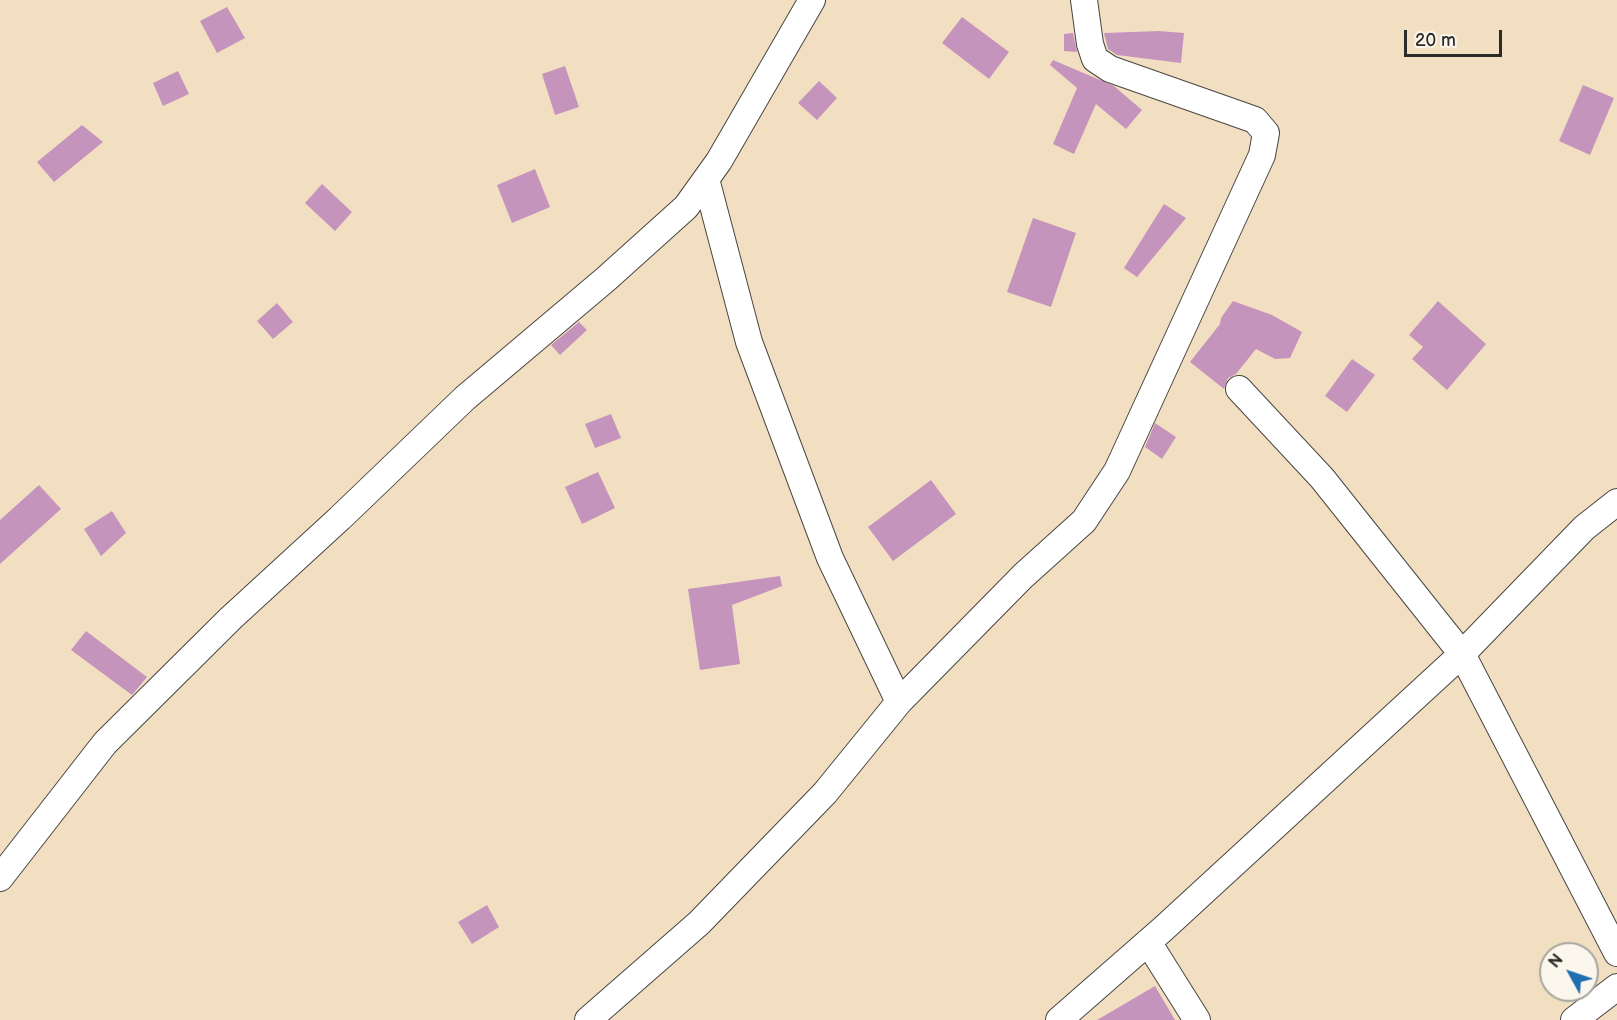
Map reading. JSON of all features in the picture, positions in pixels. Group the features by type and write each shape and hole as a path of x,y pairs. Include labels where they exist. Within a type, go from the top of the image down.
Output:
{"street":[{"path":"0,878 105,743 231,618 340,518 465,398 606,279 686,207 719,161 812,0"},
{"path":"588,1020 707,915 825,793 899,702 1023,576 1084,521 1117,471 1262,155 1266,133 1255,120 1110,69 1095,59 1090,44 1084,0"},
{"path":"706,179 749,342 830,558 899,702"},
{"path":"1239,389 1322,478 1462,654 1617,952"},
{"path":"1059,1020 1148,942 1462,654 1584,528 1617,502"},
{"path":"1148,942 1197,1020"},
{"path":"1574,1020 1617,987"}],"building":[{"path":"227,7 245,38 217,53 200,21"},
{"path":"962,17 1009,52 989,79 942,43"},
{"path":"1159,31 1184,33 1181,63 1117,55 1108,49 1104,33"},
{"path":"1073,33 1077,52 1064,51 1064,34"},
{"path":"1053,60 1114,86 1142,110 1126,129 1096,104 1074,154 1053,144 1077,88 1050,65"},
{"path":"565,66 579,107 555,115 542,74"},
{"path":"178,71 189,94 163,106 153,83"},
{"path":"819,81 837,98 817,120 798,103"},
{"path":"1583,85 1614,98 1590,155 1559,141"},
{"path":"82,125 103,142 54,182 37,162"},
{"path":"535,169 550,207 512,223 497,185"},
{"path":"322,184 352,212 335,231 305,203"},
{"path":"1164,204 1186,218 1137,277 1124,268"},
{"path":"1033,218 1076,233 1051,307 1007,292"},
{"path":"1233,301 1272,315 1302,332 1290,358 1275,359 1256,349 1236,374 1228,378 1224,389 1190,362 1220,324 1221,318"},
{"path":"1438,301 1486,344 1447,390 1412,359 1423,347 1409,335"},
{"path":"277,303 293,322 273,339 257,321"},
{"path":"579,322 587,330 560,355 551,345"},
{"path":"1352,359 1375,375 1347,412 1325,396"},
{"path":"611,414 621,438 595,448 585,424"},
{"path":"1155,423 1176,437 1162,459 1145,447"},
{"path":"598,472 615,508 582,524 565,487"},
{"path":"931,480 956,514 893,561 868,527"},
{"path":"39,485 61,509 0,564 0,520"},
{"path":"112,511 126,533 101,556 84,529"},
{"path":"780,576 782,586 732,605 740,664 700,670 688,589"},
{"path":"86,631 147,677 132,695 71,650"},
{"path":"487,905 499,927 472,944 458,922"},
{"path":"1155,986 1175,1020 1097,1020"}]}
